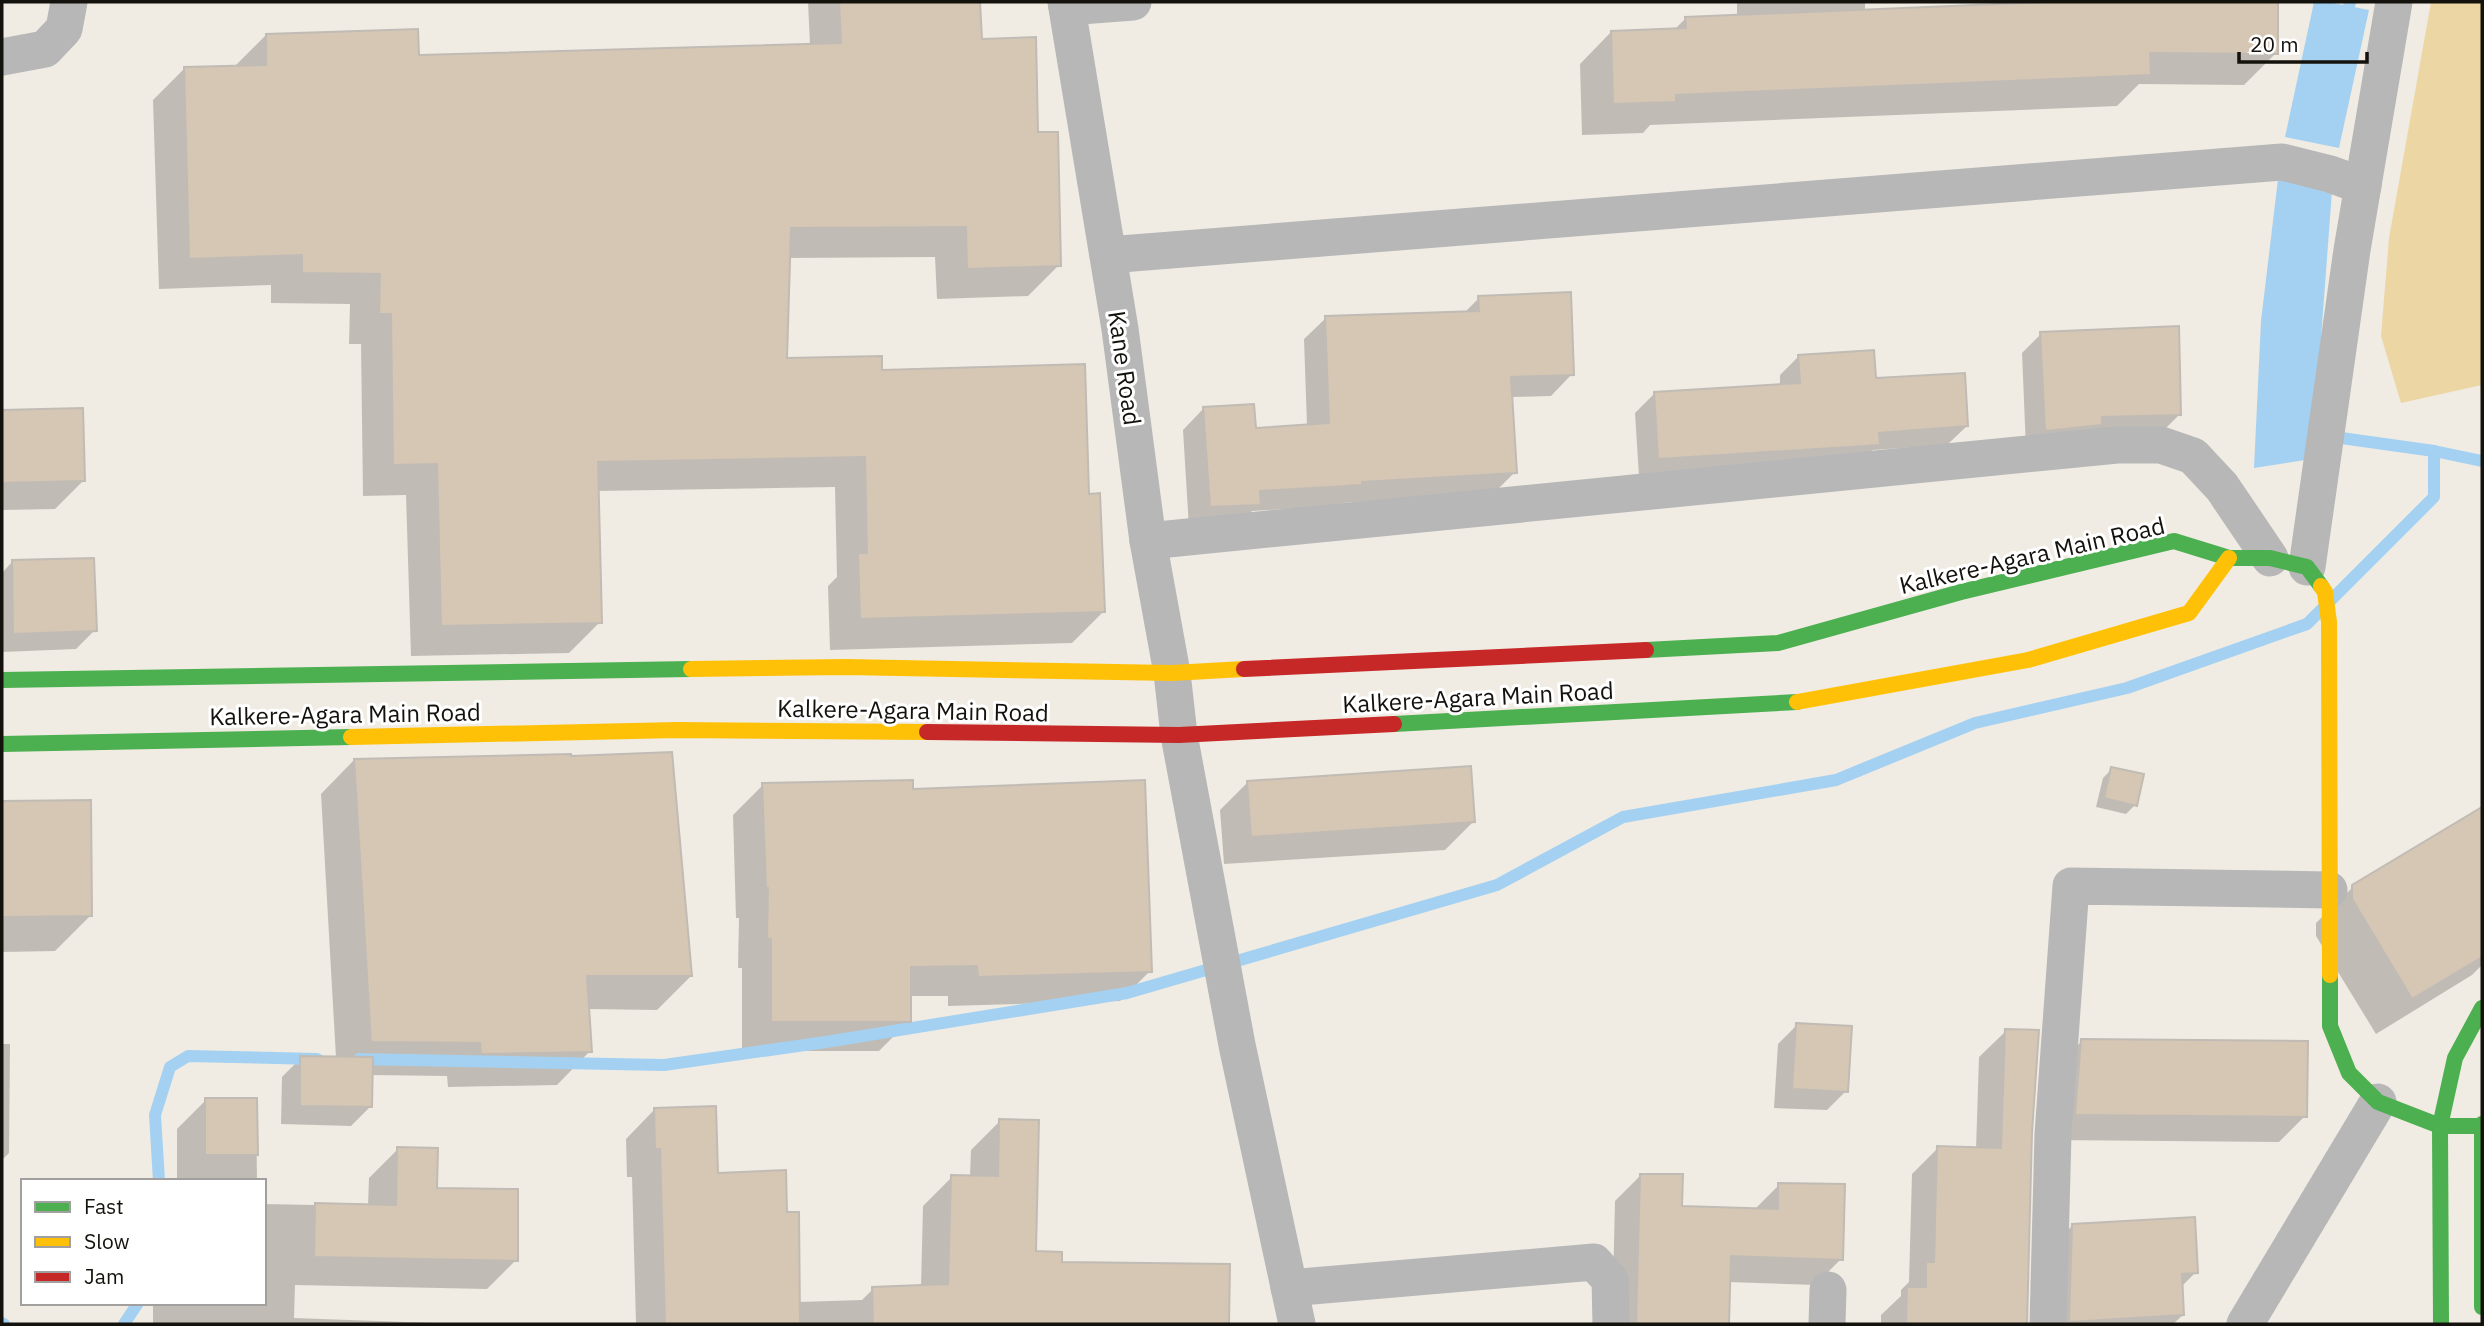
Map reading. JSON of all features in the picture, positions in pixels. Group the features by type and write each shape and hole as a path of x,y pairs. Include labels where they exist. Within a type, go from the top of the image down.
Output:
{"street":[{"path":"2,57 45,49 64,29 69,2"},
{"path":"1066,5 1133,2"},
{"path":"2393,2 2347,180 2351,250 2316,579 2329,622 2330,1026 2349,1073 2378,1102 2440,1126 2482,1125 2482,1307"},
{"name":"Kane Road","path":"1066,5 1108,255 1148,541 1172,673 1179,735 1237,1045 1297,1324"},
{"path":"1108,255 2282,162 2347,180"},
{"path":"1148,541 2103,447 2161,446 2193,456 2222,487 2270,558"},
{"name":"Kalkere-Agara Main Road","path":"2,680 846,667 1172,673 1779,643 1961,592 2174,541 2229,558 2189,613 2028,660 1787,704 1179,735 677,730 2,744"},
{"path":"2229,558 2270,558 2316,579"},
{"path":"2048,1324 2053,1134 2071,886 2329,890"},
{"path":"2441,1324 2440,1126 2455,1058 2482,1008"},
{"path":"2245,1324 2378,1102"},
{"path":"1289,1288 1594,1262 1610,1280 1611,1324"}],"shaded area":[{"path":"2431,2 2482,2 2482,385 2401,403 2381,336 2389,238"}],"water":[{"path":"2314,2 2369,10 2339,148 2285,137"},
{"path":"2278,179 2332,191 2312,459 2254,468 2261,321"}],"building":[{"path":"839,2 980,2 982,39 1036,37 1038,132 1058,132 1061,266 967,269 966,227 791,228 787,358 882,356 882,370 1085,364 1089,494 1100,493 1105,612 860,619 858,553 867,553 865,457 598,462 602,623 441,626 437,464 393,465 391,314 379,314 380,274 302,273 302,255 189,259 184,67 266,65 266,34 418,29 419,55 841,43"},
{"path":"2047,2 2278,2 2278,54 2150,53 2151,75 1676,95 1676,102 1613,104 1611,31 1686,28 1685,17"},
{"path":"1571,292 1574,375 1511,377 1517,473 1260,491 1261,505 1210,507 1203,407 1254,404 1256,428 1329,423 1325,316 1479,311 1478,296"},
{"path":"2179,326 2181,415 2102,417 2102,425 2045,431 2040,332"},
{"path":"1874,350 1876,378 1965,373 1968,426 1879,433 1880,445 1658,459 1654,392 1800,383 1798,355"},
{"path":"83,408 85,481 2,483 2,410"},
{"path":"94,558 97,631 13,634 12,560"},
{"path":"672,752 692,976 587,976 592,1052 481,1054 480,1043 371,1042 354,759"},
{"path":"1471,766 1475,822 1251,837 1247,781"},
{"path":"2111,767 2144,774 2137,806 2104,798"},
{"path":"913,780 913,789 1145,780 1152,972 978,977 977,966 911,967 911,1022 771,1022 771,939 767,938 768,888 762,783"},
{"path":"91,800 92,916 2,917 2,801"},
{"path":"2482,807 2482,957 2412,999 2352,899 2352,885"},
{"path":"1796,1023 1852,1026 1848,1092 1792,1089"},
{"path":"2005,1029 2039,1030 2032,1132 2027,1324 1906,1324 1907,1287 1926,1287 1926,1262 1934,1262 1937,1146 2001,1148"},
{"path":"2081,1039 2308,1041 2307,1117 2075,1115"},
{"path":"300,1056 373,1057 372,1107 300,1106"},
{"path":"205,1098 257,1098 258,1155 205,1155"},
{"path":"716,1106 718,1173 786,1170 787,1212 799,1212 800,1324 665,1324 660,1149 655,1149 654,1108"},
{"path":"999,1119 1039,1120 1036,1251 1062,1252 1062,1262 1230,1264 1229,1324 873,1324 872,1287 948,1284 951,1175 998,1176"},
{"path":"397,1147 438,1148 437,1188 518,1189 518,1261 314,1257 315,1203 396,1205"},
{"path":"1640,1174 1683,1174 1682,1206 1778,1209 1778,1183 1845,1184 1843,1260 1731,1256 1729,1324 1636,1324"},
{"path":"2195,1217 2198,1273 2182,1274 2184,1315 2069,1322 2072,1224"}],"waterway":[{"path":"2345,22 2350,2"},
{"path":"2327,436 2434,451 2482,461"},
{"path":"359,1059 664,1065 826,1042 1127,993 1497,885 1623,817 1836,780 1975,723 2127,688 2307,624 2434,497 2434,451"},
{"path":"159,1179 155,1115 170,1067 188,1056 317,1059"},
{"path":"124,1324 137,1305"}],"traffic: fast":[{"path":"1646,650 1778,643 1961,592 2174,541 2229,558 2270,558 2307,567 2321,586"},
{"path":"2,680 691,669"},
{"path":"1394,724 1797,702"},
{"path":"2,744 351,737"},
{"path":"2330,975 2330,1026 2349,1073 2378,1102 2440,1126 2481,1126"},
{"path":"2441,1324 2440,1126 2455,1058 2482,1008"},
{"path":"2482,1124 2482,1307"}],"traffic: slow":[{"path":"1797,702 2028,660 2189,613 2229,558"},
{"path":"2321,586 2325,592 2329,622 2330,975"},
{"path":"691,669 846,667 1172,673 1244,669"},
{"path":"351,737 677,730 927,732"}],"traffic: jam":[{"path":"1244,669 1646,650"},
{"path":"927,732 1179,735 1394,724"}]}
